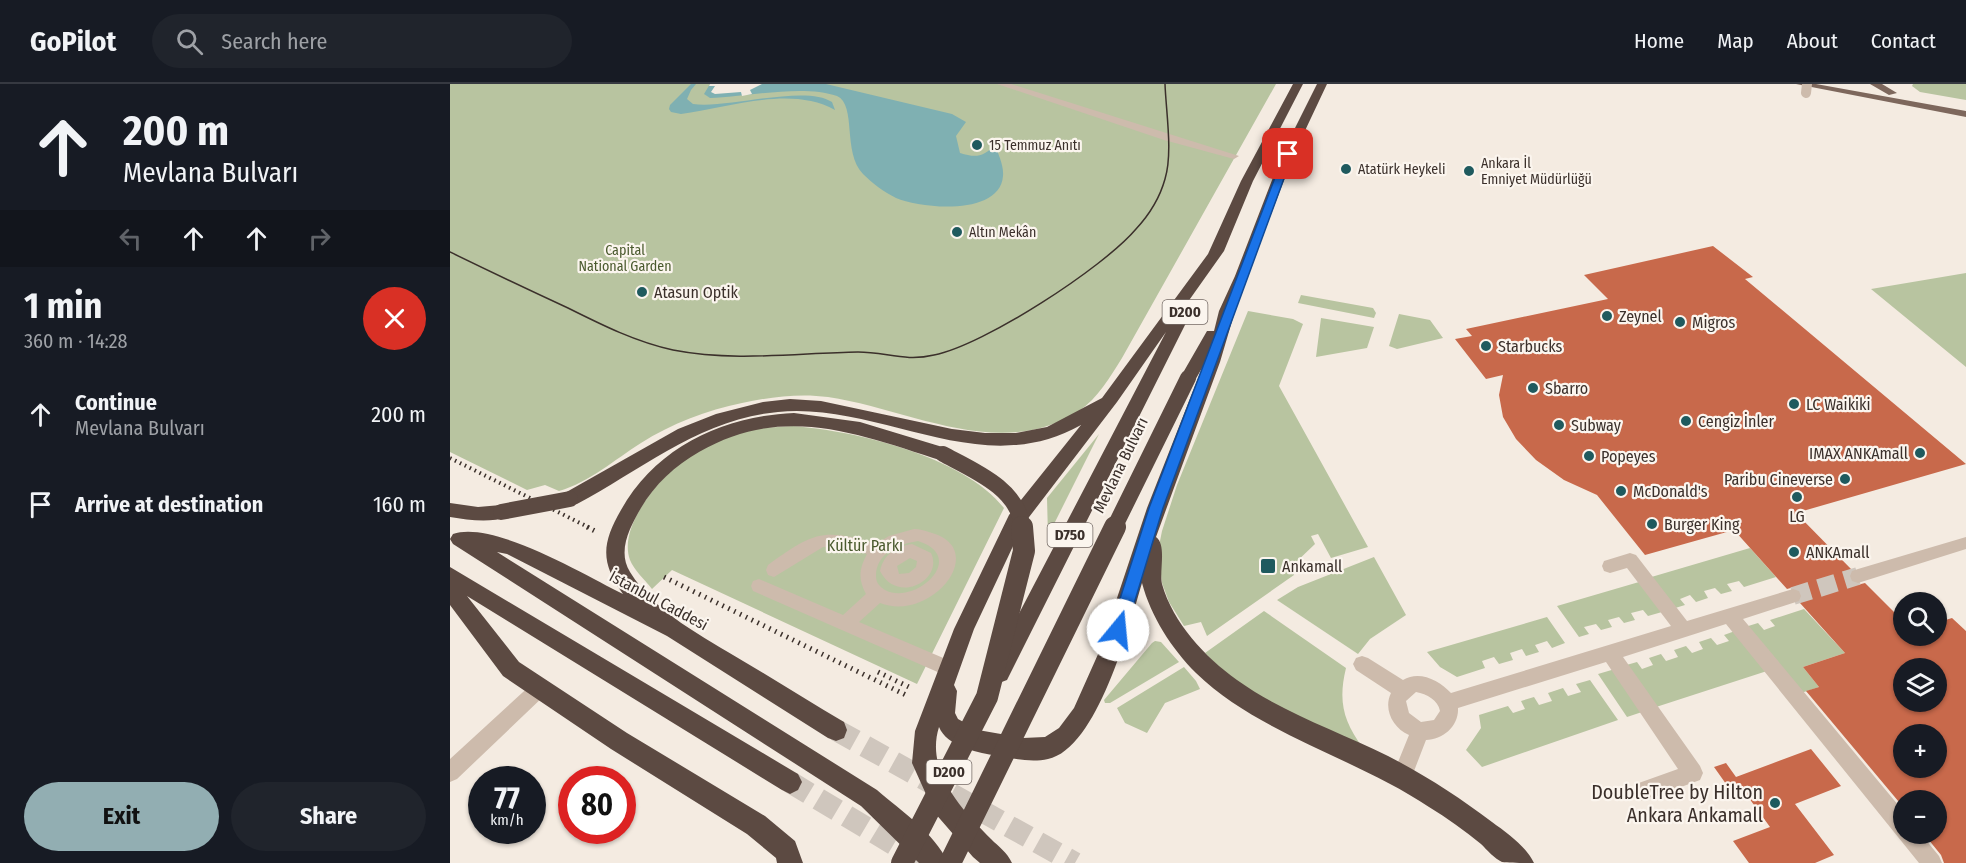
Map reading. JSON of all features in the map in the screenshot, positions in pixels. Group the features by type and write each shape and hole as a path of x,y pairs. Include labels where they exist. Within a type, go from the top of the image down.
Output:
{"highway":[{"name":"Mevlana Bulvarı","path":"906,855 1217,251 1248,181 1298,84"},
{"name":"Mevlana Bulvarı","path":"951,863 1188,378 1231,301 1288,154 1322,84"},
{"path":"999,863 982,848 943,803 924,763 926,730 978,596 1016,520 1111,398 1217,251"},
{"path":"949,669 944,713 950,727 975,741 1023,749 1048,748 1067,736 1082,715 1107,659 1156,508 1212,363 1231,301"},
{"path":"450,510 478,514 501,512 570,499 684,433 747,412 790,405 847,410 976,439 1006,440 1043,435 1066,426 1111,398"},
{"path":"674,630 632,590 617,562 615,545 626,518 641,492 662,468 684,452 723,433 756,423 785,420 856,428 943,454 997,485 1010,497 1022,522 1024,550 987,697"},
{"path":"1156,508 1151,580 1157,599 1169,622 1190,650 1217,677 1254,702 1402,777 1479,826 1521,863"},
{"path":"455,536 869,798 919,844 935,863"},
{"name":"İstanbul Caddesi","path":"455,536 511,547 674,630 836,730"},
{"path":"450,575 790,782"},
{"path":"450,589 511,669 619,741 756,825 786,850 790,863"}],"main road":[{"path":"1800,84 1966,114"},
{"path":"1839,84 1966,106"},
{"path":"1875,84 1892,93"}],"street":[{"path":"1002,84 1167,138 1234,156"},
{"path":"909,536 926,536 937,541 944,547 948,561 944,576 931,590 903,600 893,600 875,593 868,584 867,570 887,551 909,536"},
{"path":"774,570 805,547 824,539 840,539 887,551 912,551 922,554 926,563 925,568 918,576 905,581 894,579 890,575 887,551"},
{"path":"922,554 937,541"},
{"path":"1858,576 1966,543"},
{"path":"1610,566 1630,560 1684,630"},
{"path":"918,576 931,590"},
{"path":"845,623 875,593 894,579"},
{"path":"759,586 949,669"},
{"path":"1447,703 1793,596"},
{"path":"1730,616 1893,816"},
{"path":"1610,653 1693,773 1643,791"},
{"path":"1362,664 1402,690"},
{"path":"1414,683 1434,687 1447,703 1446,721 1439,728 1420,731 1410,727 1397,711 1396,701 1402,690 1414,683"},
{"path":"450,772 540,688"},
{"path":"1402,777 1420,731"},
{"path":"1916,844 1932,863"}],"green space":[{"name":"Capital National Garden","path":"450,84 1276,84 1122,358 1098,394 1079,411 1049,426 1018,432 986,432 955,428 828,397 796,396 763,399 690,418 641,443 581,482 559,491 545,485 527,490 450,452"},
{"path":"1913,84 1966,84 1966,100 1920,92 1912,86"},
{"path":"1966,273 1966,367 1871,289"},
{"path":"1301,295 1373,308 1376,313 1374,318 1298,303"},
{"path":"1248,311 1293,319 1303,324 1279,386 1368,547 1331,558 1318,534 1311,536 1315,544 1292,566 1294,575 1207,636 1201,622 1184,626 1169,602 1162,583 1158,551 1177,485"},
{"path":"1399,314 1430,320 1443,338 1397,349 1389,346"},
{"path":"1321,318 1374,327 1367,348 1316,357"},
{"name":"Kültür Parkı","path":"793,426 877,440 907,449 963,474 986,490 1004,508 917,684 672,570 652,589 630,560 628,541 636,517 649,496 673,469 704,447 721,439 756,429"},
{"path":"1099,434 1048,536 1047,498"},
{"path":"1750,548 1776,577 1744,587 1739,581 1727,584 1732,591 1721,594 1715,588 1704,591 1708,598 1696,602 1690,595 1680,599 1685,605 1672,609 1648,578"},
{"path":"1374,557 1406,615 1370,639 1358,654 1277,600 1298,587"},
{"path":"1639,582 1662,612 1648,616 1643,610 1631,613 1635,620 1624,623 1619,617 1608,620 1612,627 1601,630 1596,624 1584,627 1589,634 1579,637 1557,606"},
{"path":"1804,609 1845,653 1803,667 1819,687 1801,693 1745,627 1758,623 1764,630 1775,626 1770,620"},
{"path":"1264,611 1346,668 1342,691 1344,710 1351,729 1363,748 1259,696 1222,669 1205,653"},
{"path":"1547,617 1565,643 1552,648 1547,641 1535,645 1539,652 1526,656 1522,649 1510,653 1513,660 1499,664 1494,657 1482,661 1485,668 1457,677 1440,667 1427,652"},
{"path":"1735,631 1767,671 1653,708 1623,666 1637,662 1642,669 1653,665 1649,658 1661,654 1666,661 1678,657 1674,650 1686,646 1692,653 1703,649 1699,642 1711,638 1717,645 1729,641 1724,635"},
{"path":"1155,641 1161,642 1179,662 1110,703 1105,703 1104,700"},
{"path":"1184,667 1200,689 1165,703 1147,733 1125,723 1117,708"},
{"path":"1615,669 1645,711 1627,717 1598,674"},
{"path":"1590,680 1618,720 1482,767 1466,750 1481,728 1479,715 1508,706 1513,713 1525,709 1521,701 1534,697 1539,705 1552,701 1548,693 1563,688 1568,696 1581,692 1576,684"}],"water":[{"path":"691,84 696,84 687,99 693,104 708,105 804,95 820,97 832,102 835,110 799,99 779,99 759,100 681,114 671,112 670,105"},
{"path":"710,84 826,84 952,114 966,122 956,136 960,153 971,156 979,155 995,145 1003,172 999,189 989,198 958,206 923,205 896,198 878,187 863,174 857,165 853,154 847,109 837,96 808,91 791,91 710,98 704,94"}],"pier":[{"path":"710,84 762,84 750,90 752,94 742,96 741,92 715,94 711,92 715,86 709,86"}],"building":[{"name":"ANKAmall","path":"1713,246 1753,277 1745,279 1966,464 1796,513 1851,569 1848,575 1850,582 1857,585 1865,583 1893,611 1893,646 1947,646 1947,620 1952,618 1966,631 1966,863 1944,863 1932,844 1947,844 1947,790 1893,790 1893,795 1806,691 1819,687 1803,667 1845,653 1800,603 1803,597 1801,590 1794,587 1787,589 1734,530 1645,555 1597,495 1564,480 1536,460 1516,439 1503,417 1499,395 1503,375 1486,379 1455,339 1472,336 1466,329 1608,299 1584,275"},
{"name":"DoubleTree by Hilton Ankara Ankamall","path":"1811,749 1841,786 1795,804 1834,855 1815,863 1749,863 1733,841 1770,827 1746,794 1736,798 1714,767 1726,763 1736,777"}],"tunnel":[{"path":"1793,596 1858,576"},
{"path":"836,730 1075,863"},
{"path":"790,782 925,863"}],"tram line":[{"path":"450,252 619,332 673,350 719,356 858,352 905,357 934,355 982,337 1041,303 1098,264 1141,224 1157,199 1167,169 1169,145 1165,84"}],"railway":[{"path":"450,458 590,528"},
{"path":"587,527 595,531"},
{"path":"664,577 908,696"},
{"path":"878,672 913,689"}],"place":[{"name":"15 Temmuz Anıtı","path":"977,145"},
{"name":"Atatürk Heykeli","path":"1346,169"},
{"name":"Ankara İl Emniyet Müdürlüğü","path":"1469,171"},
{"name":"Altın Mekân","path":"957,232"},
{"name":"Atasun Optik","path":"642,292"},
{"name":"Zeynel","path":"1607,316"},
{"name":"Migros","path":"1680,322"},
{"name":"Starbucks","path":"1486,346"},
{"name":"Sbarro","path":"1533,388"},
{"name":"LC Waikiki","path":"1794,404"},
{"name":"Cengiz İnler","path":"1686,421"},
{"name":"Subway","path":"1559,425"},
{"name":"IMAX ANKAmall","path":"1920,453"},
{"name":"Popeyes","path":"1589,456"},
{"name":"Paribu Cineverse","path":"1845,479"},
{"name":"McDonald's","path":"1621,491"},
{"name":"LG","path":"1797,497"},
{"name":"Burger King","path":"1652,524"},
{"name":"ANKAmall","path":"1794,552"},
{"name":"Ankamall","path":"1268,566"},
{"name":"DoubleTree by Hilton Ankara Ankamall","path":"1775,803"}],"route":[{"path":"1118,630 1156,508 1212,363 1231,301 1288,154"}]}
